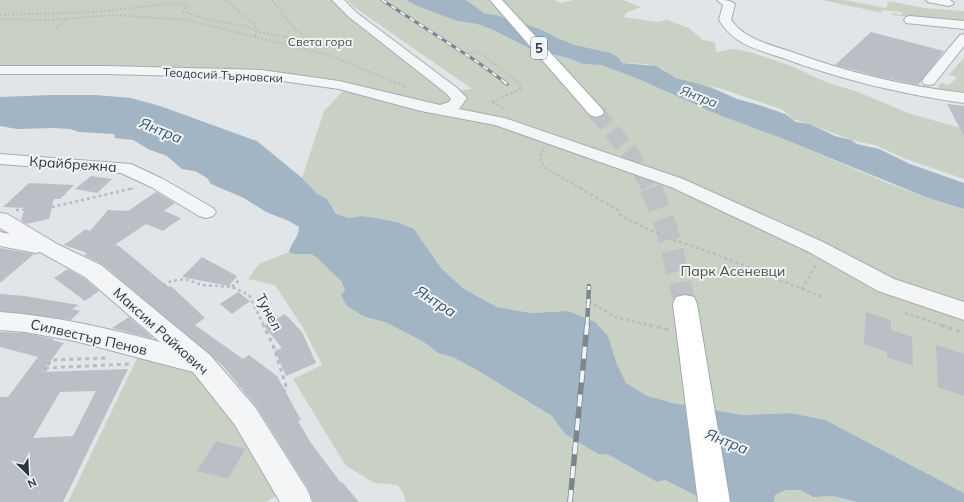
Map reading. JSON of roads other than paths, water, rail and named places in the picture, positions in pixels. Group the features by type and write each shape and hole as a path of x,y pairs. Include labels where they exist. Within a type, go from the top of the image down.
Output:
{"main road":[{"name":"5","path":"496,0 596,112"},
{"path":"685,304 714,502"}],"street":[{"path":"338,0 353,15 459,98 498,121 677,183 816,247 886,285 964,311"},
{"path":"723,0 729,4 725,20 729,27 734,32 754,43 820,68 865,81 923,93 964,98"},
{"path":"932,0 948,3"},
{"path":"910,20 964,25"},
{"path":"930,81 964,38"},
{"name":"Теодосий Търновски","path":"0,70 106,70 261,74 339,85 421,106 443,109 498,121"},
{"path":"443,109 455,105 459,98"},
{"name":"Крайбрежна","path":"0,159 125,168 157,183 206,212"},
{"name":"Максим Райкович","path":"7,215 52,250 93,271 201,363 246,416 297,502"},
{"path":"0,239 52,250"},
{"name":"Силвестър Пенов","path":"0,320 26,322 79,333 201,363"}],"water":[{"name":"Янтра","path":"406,0 466,0 484,13 496,15 540,29 575,45 610,53 618,57 622,63 656,66 676,78 710,87 737,99 785,114 796,122 810,124 835,136 851,140 857,144 879,149 910,164 964,183 964,209 928,198 786,140 719,115 636,78 601,65 583,64 571,59 529,48 491,29 477,24 457,21 419,7"},
{"name":"Янтра","path":"95,95 131,98 160,106 257,141 302,178 316,193 327,199 336,214 349,218 361,216 377,218 400,223 414,229 441,268 464,289 497,307 531,313 568,311 595,322 608,336 616,362 626,383 647,396 673,403 743,415 790,413 825,420 964,493 964,502 857,502 833,496 813,497 800,490 786,490 775,495 774,502 709,502 665,480 657,482 609,455 598,454 565,434 552,416 482,373 453,357 438,353 424,342 385,322 365,317 347,306 341,295 345,290 341,281 316,257 311,254 294,254 289,252 298,234 299,227 289,221 266,212 244,198 211,184 207,178 195,171 182,169 167,156 148,149 133,140 115,138 114,134 79,132 70,129 17,129 0,126 0,97"}],"tunnel":[{"path":"596,112 631,154 651,189"},
{"path":"651,188 667,229 685,304"}],"railway":[{"path":"382,0 476,61 506,83"},
{"path":"587,326 589,286"},
{"path":"570,502 587,325"}],"park label":[{"name":"Света гора","path":"320,41"},
{"name":"Парк Асеневци","path":"733,271"}]}
